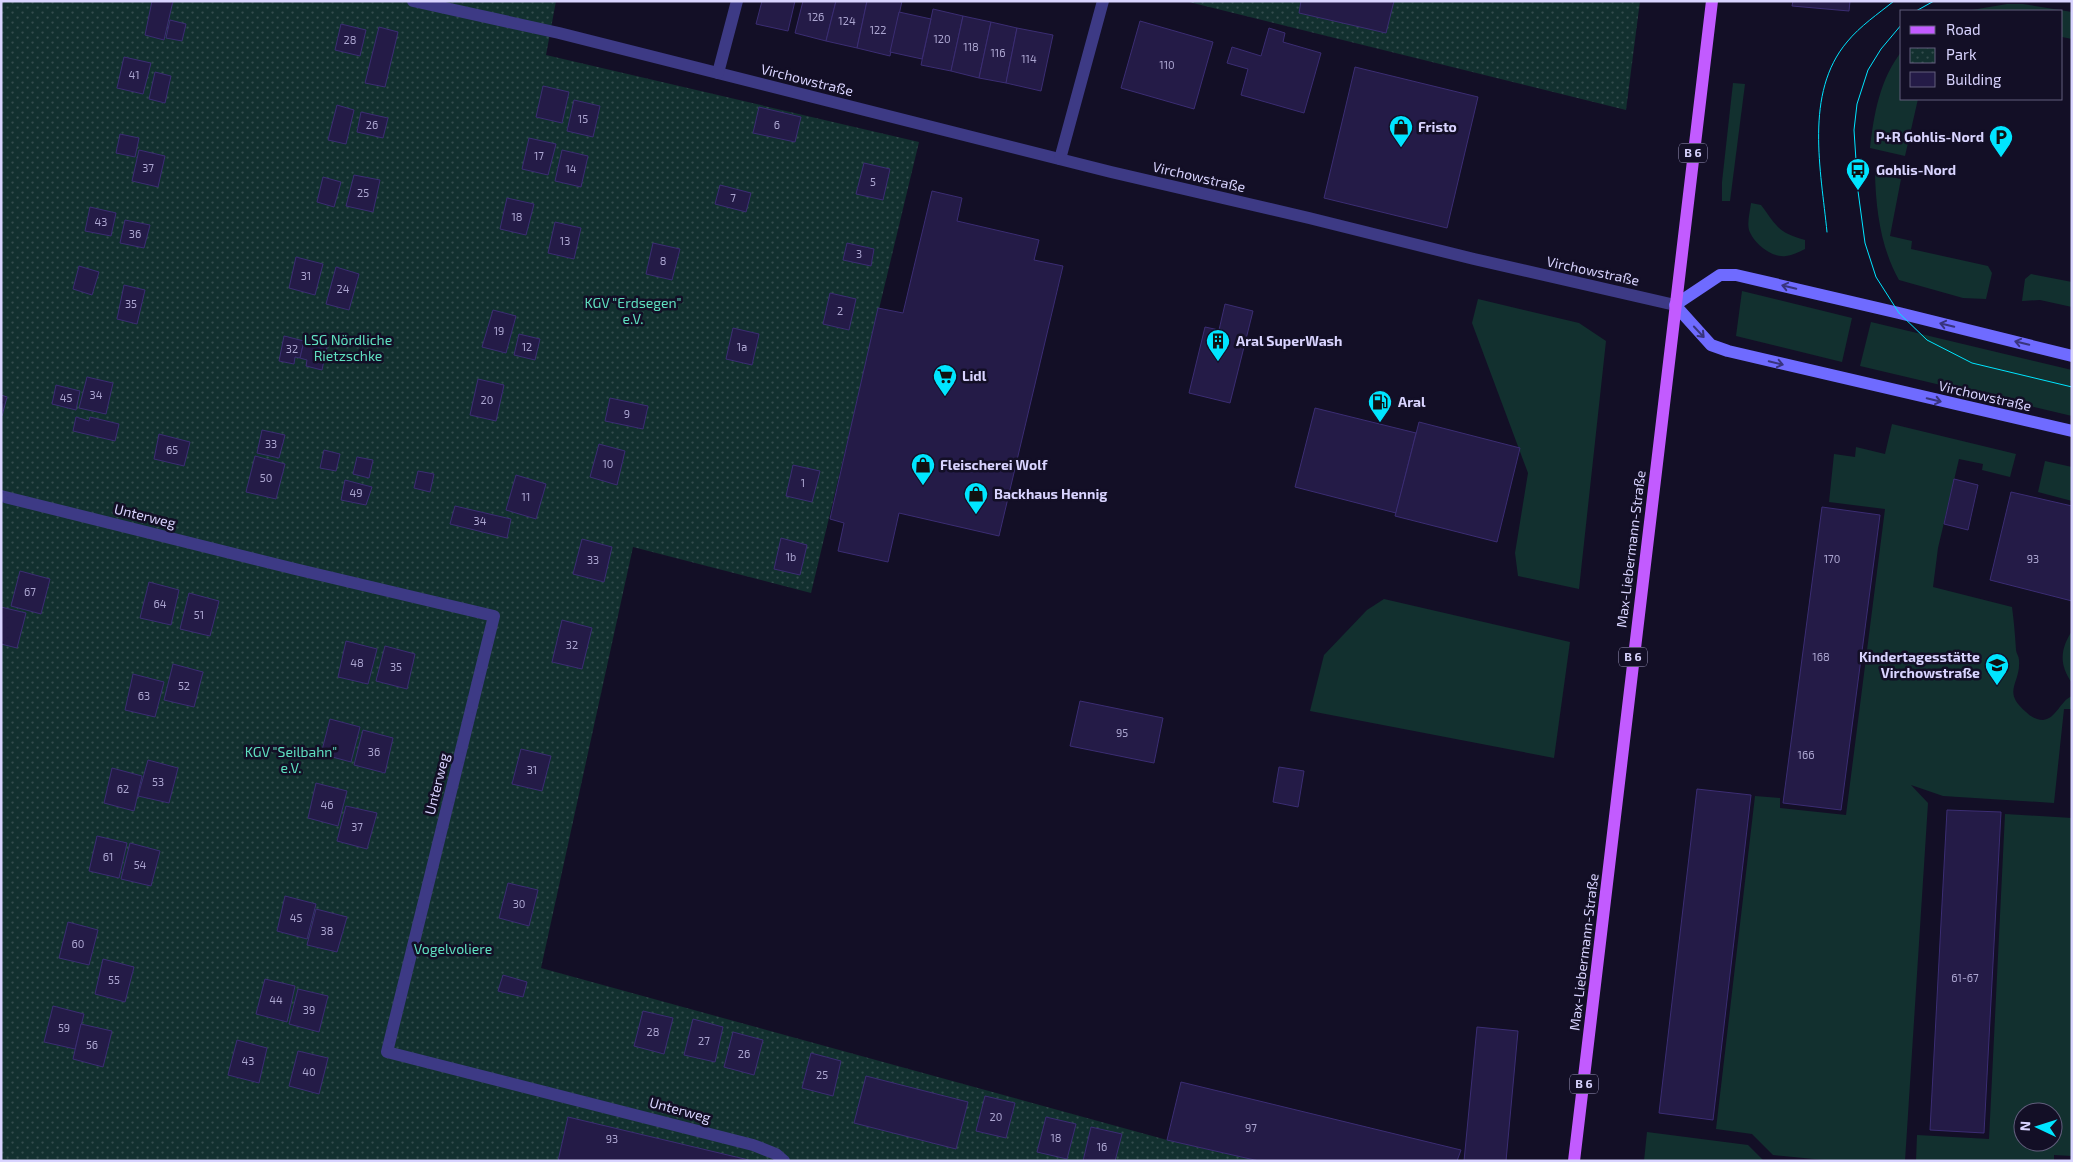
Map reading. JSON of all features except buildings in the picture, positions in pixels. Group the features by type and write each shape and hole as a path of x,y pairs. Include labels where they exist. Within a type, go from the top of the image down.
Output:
{"main road":[{"name":"Max-Liebermann-Straße","path":"1574,1161 1712,1"},
{"path":"1675,305 1720,275 1736,275 2072,356"},
{"name":"Virchowstraße","path":"1675,305 1711,344 1728,351 2072,431"}],"street":[{"name":"Virchowstraße","path":"413,1 559,34 1060,159 1474,259 1675,305"},
{"path":"718,73 737,1"},
{"path":"1060,159 1103,1"},
{"name":"Unterweg","path":"1,496 494,616 388,1052 753,1145 776,1154 784,1161"}],"green space":[{"name":"LSG Nördliche Rietzschke","path":"1,1 556,1 546,55 919,142 811,593 633,547 541,968 1167,1140 1259,1161 1,1161"},
{"path":"1185,1 1640,1 1626,110"},
{"path":"2007,4 2023,4 2060,10 1972,10"},
{"path":"2063,11 2072,12 2072,39 2063,37"},
{"path":"1900,54 1900,100 1918,100 1905,156 1870,148 1879,97 1894,62"},
{"path":"1733,83 1745,84 1730,201 1722,201 1722,182"},
{"path":"1875,174 1901,179 1890,236 1912,241 1911,249 1988,266 1992,273 1986,299 1963,298 1899,280 1888,255 1881,229"},
{"path":"1751,203 1761,205 1783,231 1805,240 1805,249 1791,255 1781,256 1769,252 1759,245 1749,230 1748,220"},
{"path":"2031,274 2072,282 2072,307 2040,300 2022,301 2025,279"},
{"path":"1742,291 1852,318 1842,362 1736,336"},
{"path":"1478,299 1579,323 1606,341 1579,589 1518,576 1515,553 1528,473 1472,323"},
{"path":"1871,322 2072,370 2072,416 1860,366"},
{"path":"1892,424 2016,454 2010,477 1982,470 1983,464 1959,459 1938,548 1933,587 2012,607 2016,651 2019,657 2019,668 2013,693 2019,705 2033,718 2040,720 2048,719 2072,696 2072,709 2064,709 2054,803 1943,796 1911,785 1928,803 1905,1161 1834,1161 1773,1155 1752,1134 1716,1129 1755,796 1780,798 1780,808 1846,815 1885,509 1829,502 1834,454 1855,457 1856,447 1885,454"},
{"path":"2045,461 2072,467 2072,501 2038,492"},
{"path":"1384,599 1570,642 1554,758 1310,711 1324,655 1367,610"},
{"path":"2072,631 2072,683 2063,663 2063,651"},
{"path":"2005,814 2072,818 2072,1156 2054,1155 2054,1161 1916,1161 1917,1135 1989,1139"},
{"path":"1647,1132 1748,1145 1764,1161 1644,1161"}],"tram line":[{"path":"1827,232 1819,159 1820,108 1825,85 1834,62 1847,42 1863,25 1894,1"},
{"path":"1918,10 1934,1"},
{"path":"1900,26 1881,49 1868,70 1857,104 1854,130 1858,191 1865,243 1876,277 1899,313 1927,340 1972,363 2072,387"}],"place":[{"name":"Fristo","path":"1401,148"},
{"name":"P+R Gohlis-Nord","path":"2001,158"},
{"name":"Gohlis-Nord","path":"1858,191"},
{"name":"Aral SuperWash","path":"1218,362"},
{"name":"Lidl","path":"945,397"},
{"name":"Aral","path":"1380,423"},
{"name":"Fleischerei Wolf","path":"923,486"},
{"name":"Backhaus Hennig","path":"976,515"},
{"name":"Kindertagesstätte Virchowstraße","path":"1997,686"}],"park label":[{"name":"KGV \"Erdsegen\" e.V.","path":"633,312"},
{"name":"KGV \"Seilbahn\" e.V.","path":"291,760"},
{"name":"Vogelvoliere","path":"453,949"}]}
